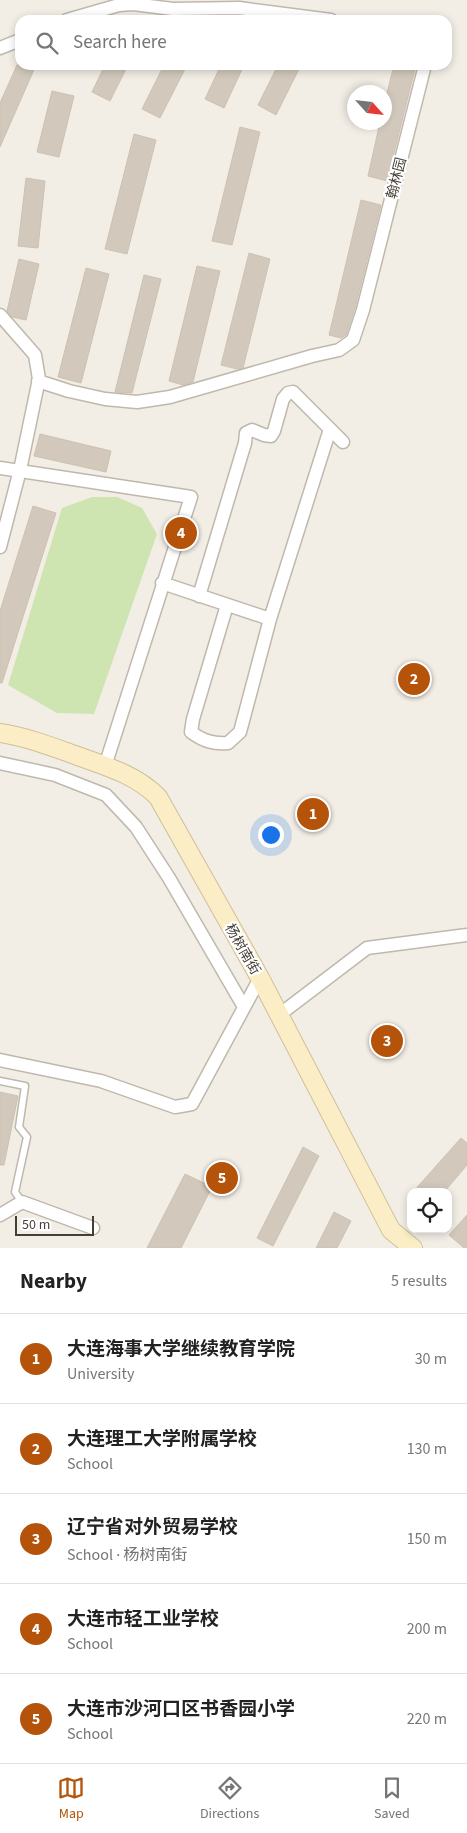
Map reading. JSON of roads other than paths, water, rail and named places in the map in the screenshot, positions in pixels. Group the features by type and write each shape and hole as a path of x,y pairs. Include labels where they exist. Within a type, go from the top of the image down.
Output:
{"street":[{"path":"84,15 119,5 133,4 173,9 238,8 292,15"},
{"path":"0,48 15,42"},
{"name":"翰林园","path":"38,381 69,391 105,399 137,402 170,397 339,350 353,340 363,310 424,70"},
{"path":"0,315 35,355 38,381 20,470 0,548"},
{"path":"199,596 245,443 246,433 252,430 271,436 284,399 288,393 293,392 343,442"},
{"path":"227,605 193,719 191,732 198,738 213,744 228,743 240,732 270,619 330,429"},
{"path":"0,468 191,497 105,766"},
{"path":"162,583 270,619"},
{"name":"杨树南街","path":"0,733 37,742 123,773 140,782 158,797 260,978 391,1230 413,1248"},
{"path":"0,763 55,775 106,794 136,827 169,878 244,1007"},
{"path":"279,1015 367,948 467,936"},
{"path":"0,1060 101,1081 175,1108 192,1104 260,978"},
{"path":"0,1215 22,1202 93,1228"}],"lane":[{"path":"0,1081 25,1086 19,1128 27,1137 15,1192 22,1202"}],"place":[{"name":"大连市轻工业学校","path":"181,533"},
{"name":"大连理工大学附属学校","path":"414,679"},
{"name":"大连海事大学继续教育学院","path":"313,814"},
{"name":"辽宁省对外贸易学校","path":"387,1041"},
{"name":"大连市沙河口区书香园小学","path":"222,1178"}]}
